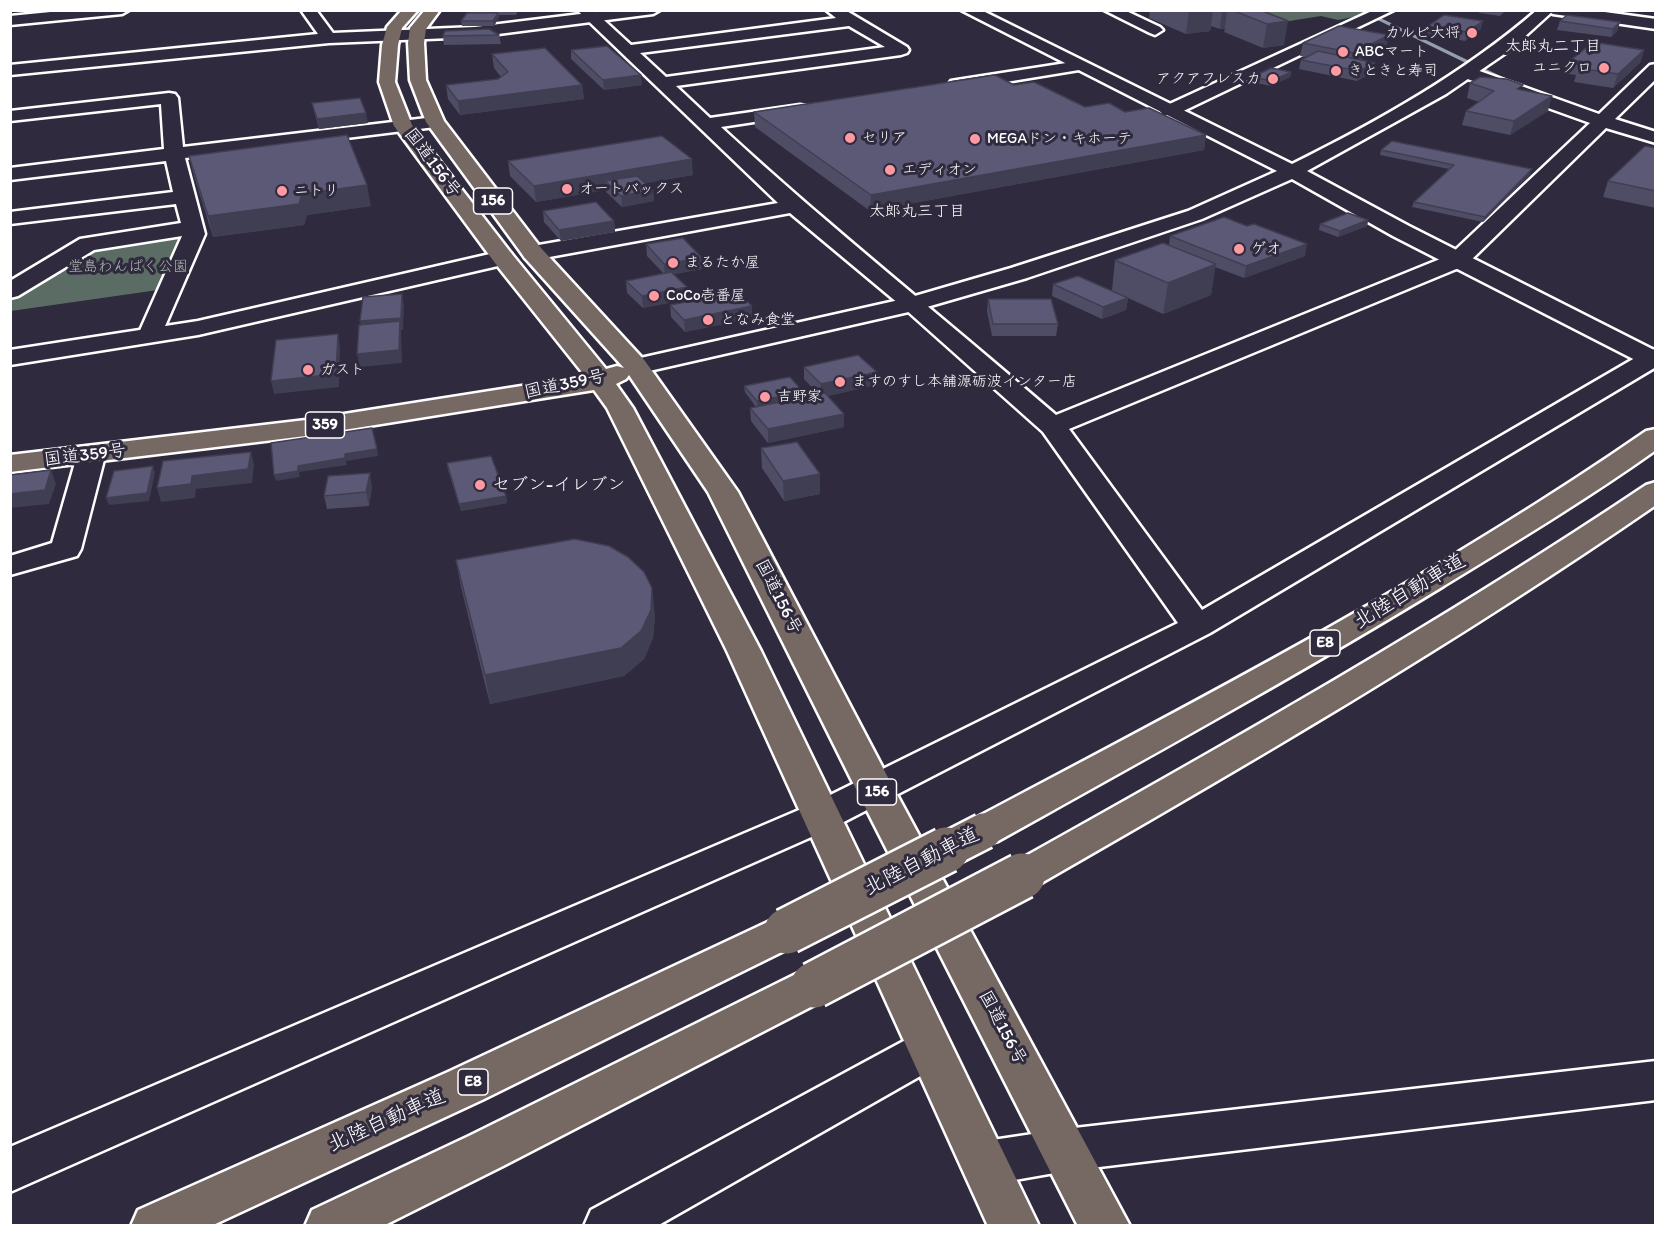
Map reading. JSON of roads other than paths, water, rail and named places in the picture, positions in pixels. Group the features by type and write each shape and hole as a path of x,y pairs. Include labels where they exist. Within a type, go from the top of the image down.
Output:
{"highway":[{"name":"国道156号","path":"411,10 395,27 387,82 403,126 620,408 744,651 1014,1226"},
{"path":"417,35 418,28 433,10"},
{"name":"国道156号","path":"417,35 418,80 435,122 533,253 636,366 723,492 875,789 1105,1226"},
{"name":"国道359号","path":"10,464 91,456 306,428 636,366"},
{"name":"国道359号","path":"10,448 351,407 595,373"},
{"name":"北陸自動車道","path":"156,1226 465,1086 787,931 984,831 1208,710 1389,606 1532,519 1656,437"},
{"path":"330,1226 486,1151 814,985 1022,876 1251,747 1441,634 1589,538 1656,491"}],"street":[{"path":"10,21 122,10"},
{"path":"308,10 329,38"},
{"path":"10,70 329,38 475,32 587,14 653,10"},
{"path":"663,83 901,50 832,10"},
{"path":"968,10 1292,171 1458,260 1654,359"},
{"path":"1111,10 1155,30"},
{"path":"1169,111 1387,10"},
{"path":"636,366 913,304 1019,273 1195,214 1292,171 1468,73 1504,47 1547,10"},
{"path":"1553,10 1656,24"},
{"path":"587,14 794,206 913,304 1053,426 1198,626"},
{"path":"628,50 851,21"},
{"path":"1297,35 1317,43"},
{"path":"939,88 1079,66"},
{"path":"1053,426 1458,260 1606,118 1648,85 1656,69"},
{"path":"1468,73 1606,118 1656,128"},
{"path":"1549,93 1656,138"},
{"path":"10,116 169,98 174,154 194,234 150,335"},
{"path":"707,124 811,108"},
{"path":"10,174 435,122"},
{"path":"10,218 185,197"},
{"path":"533,253 794,206"},
{"path":"10,291 88,244 193,228"},
{"path":"10,358 198,328 503,258"},
{"path":"10,1170 820,817 1198,626 1654,359"},
{"path":"10,566 66,549 91,456"},
{"path":"609,1226 929,1049"},
{"path":"986,1163 1066,1150 1656,1080"}],"waterway":[{"path":"1359,10 1513,84"},
{"path":"1633,125 1656,132"}],"place":[{"name":"カルビ大将","path":"1472,33"},
{"name":"ABCマート","path":"1343,52"},
{"name":"ユニクロ","path":"1604,68"},
{"name":"きときと寿司","path":"1336,71"},
{"name":"アクアフレスカ","path":"1273,79"},
{"name":"セリア","path":"850,138"},
{"name":"MEGAドン・キホーテ","path":"975,139"},
{"name":"エディオン","path":"890,170"},
{"name":"オートバックス","path":"567,189"},
{"name":"ニトリ","path":"282,191"},
{"name":"ゲオ","path":"1239,249"},
{"name":"まるたか屋","path":"673,263"},
{"name":"CoCo壱番屋","path":"654,296"},
{"name":"となみ食堂","path":"708,320"},
{"name":"ガスト","path":"308,370"},
{"name":"ますのすし本舗源砺波インター店","path":"840,382"},
{"name":"吉野家","path":"765,397"},
{"name":"セブン-イレブン","path":"480,485"}],"district":[{"name":"太郎丸二丁目","path":"1553,47"},
{"name":"太郎丸三丁目","path":"917,212"}],"park label":[{"name":"堂島わんぱく公園","path":"128,267"}]}
